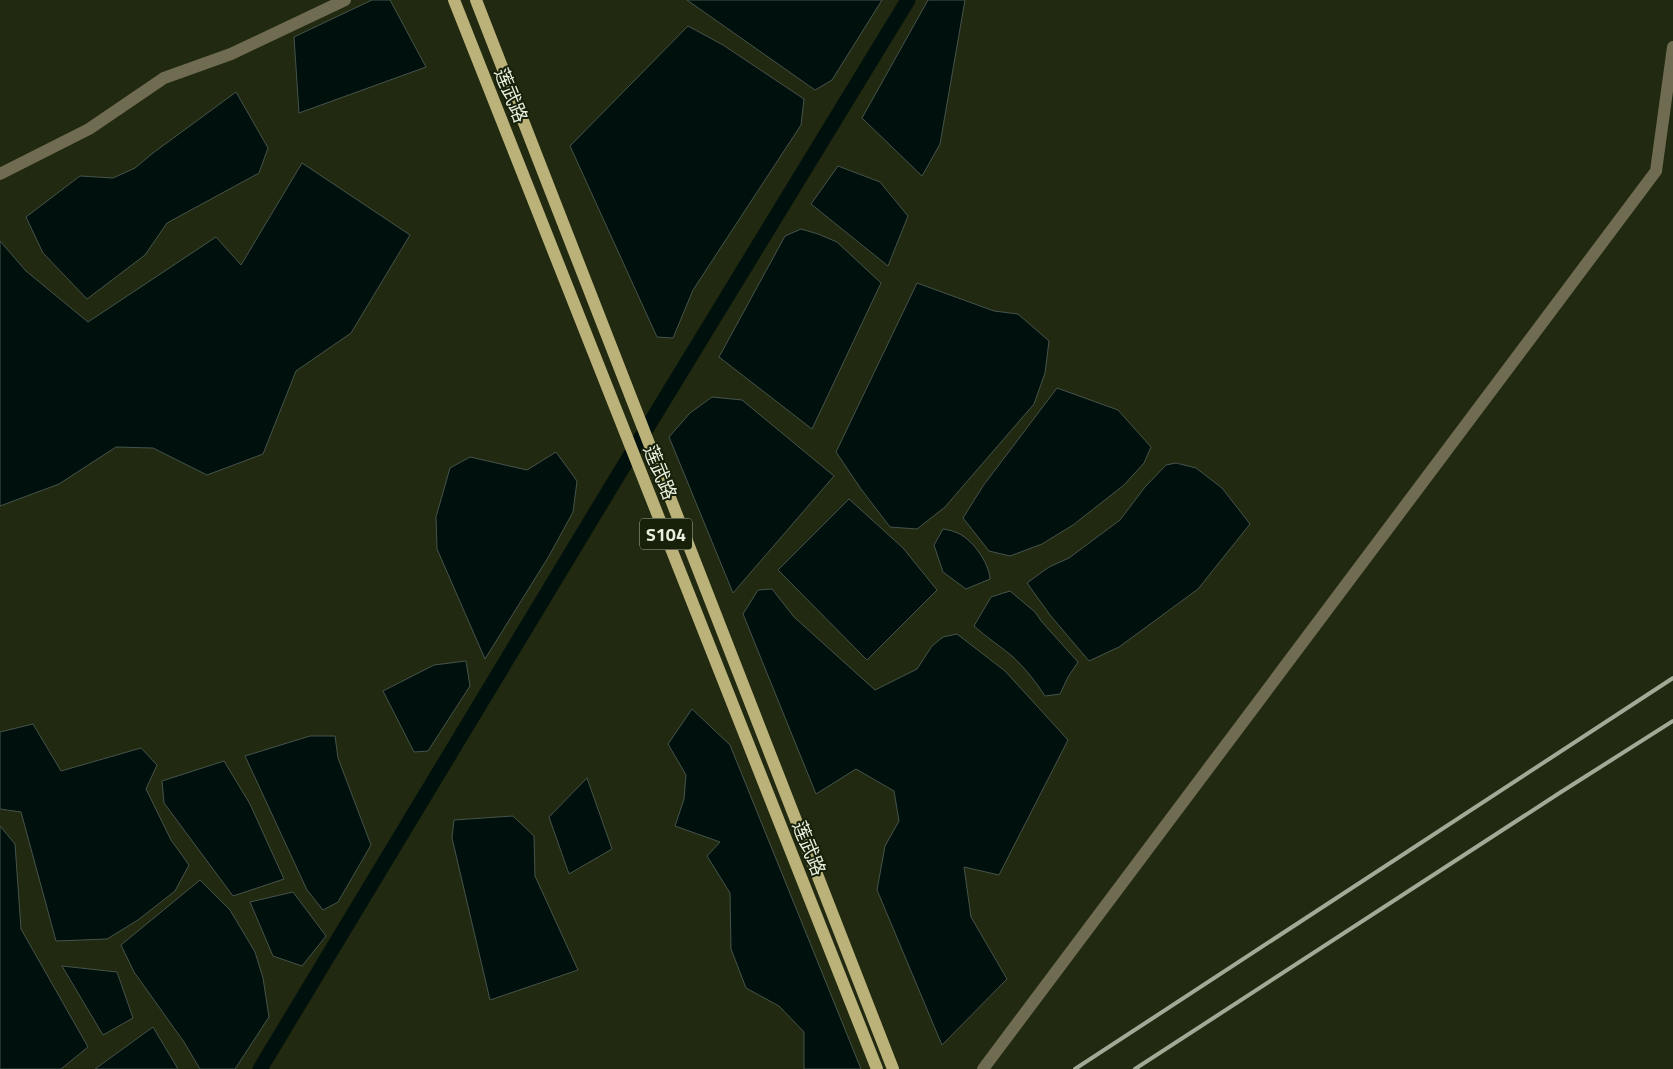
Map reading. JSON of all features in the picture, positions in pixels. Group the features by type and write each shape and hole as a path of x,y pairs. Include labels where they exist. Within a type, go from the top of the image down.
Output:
{"main road":[{"name":"莲武路","path":"454,0 877,1069"},
{"name":"莲武路","path":"476,0 893,1069"}],"street":[{"path":"0,174 89,129 164,78 231,54 345,0"},
{"path":"983,1069 1656,171 1673,48"}],"shaded area":[{"path":"372,0 390,0 426,67 299,113 294,37"},
{"path":"687,0 882,0 832,80 815,90"},
{"path":"928,0 965,0 940,144 922,176 862,118"},
{"path":"688,26 723,45 804,99 801,125 693,290 673,338 657,337 570,146"},
{"path":"236,92 268,148 259,173 167,223 145,255 87,299 43,253 26,217 80,176 113,178 135,168"},
{"path":"302,163 410,235 351,333 296,371 263,454 207,475 153,448 116,447 59,484 0,506 0,241 26,271 88,322 216,237 241,265"},
{"path":"838,166 880,182 908,216 888,266 811,204"},
{"path":"801,229 837,242 881,283 812,429 719,357 785,236"},
{"path":"917,283 994,311 1018,314 1049,341 1045,373 1034,404 945,507 917,529 890,527 836,452"},
{"path":"1057,388 1118,410 1151,447 1144,463 1124,485 1073,525 1042,544 1010,556 989,551 963,518 983,486"},
{"path":"712,397 742,400 834,476 733,593 669,437 690,413"},
{"path":"556,452 577,481 573,512 549,556 485,659 437,549 436,517 450,468 470,457 527,470"},
{"path":"1176,463 1196,468 1222,488 1250,524 1198,589 1119,647 1089,661 1050,615 1027,583 1049,567 1069,558 1120,520 1145,487 1166,465"},
{"path":"849,499 903,548 937,590 867,660 778,570"},
{"path":"943,529 961,535 973,545 983,558 990,579 966,589 943,572 934,545"},
{"path":"772,589 794,617 875,690 917,669 932,646 943,637 957,634 1005,671 1068,740 999,875 964,867 971,917 1007,979 942,1045 877,890 885,846 899,821 894,791 856,769 816,794 743,614 758,590"},
{"path":"1010,591 1035,612 1078,662 1060,694 1045,696 1017,661 974,626 991,597"},
{"path":"466,661 470,686 428,751 414,752 383,691 434,665"},
{"path":"692,709 730,745 861,1069 804,1069 804,1032 779,1006 746,988 731,949 730,893 707,856 720,842 675,826 684,799 686,775 668,744"},
{"path":"33,724 61,771 141,748 157,765 146,789 171,840 189,865 175,891 138,920 107,939 56,941 21,812 0,809 0,732"},
{"path":"310,736 335,736 338,758 371,845 338,902 323,910 307,890 245,756"},
{"path":"224,761 250,804 284,879 233,896 164,803 162,781"},
{"path":"587,778 612,849 569,874 549,817"},
{"path":"513,816 534,836 535,876 578,970 490,1000 452,838 454,820"},
{"path":"0,826 15,844 21,929 88,1047 61,1069 0,1069"},
{"path":"200,880 230,910 255,952 263,978 269,1017 235,1069 200,1069 184,1042 134,972 121,945"},
{"path":"293,892 326,936 302,966 273,956 250,902"},
{"path":"62,966 117,972 133,1018 103,1035"},
{"path":"153,1027 178,1069 95,1069"}],"waterway":[{"path":"260,1069 611,487 908,0"}],"railway":[{"path":"1075,1069 1673,678"},
{"path":"1135,1069 1673,721"}]}
